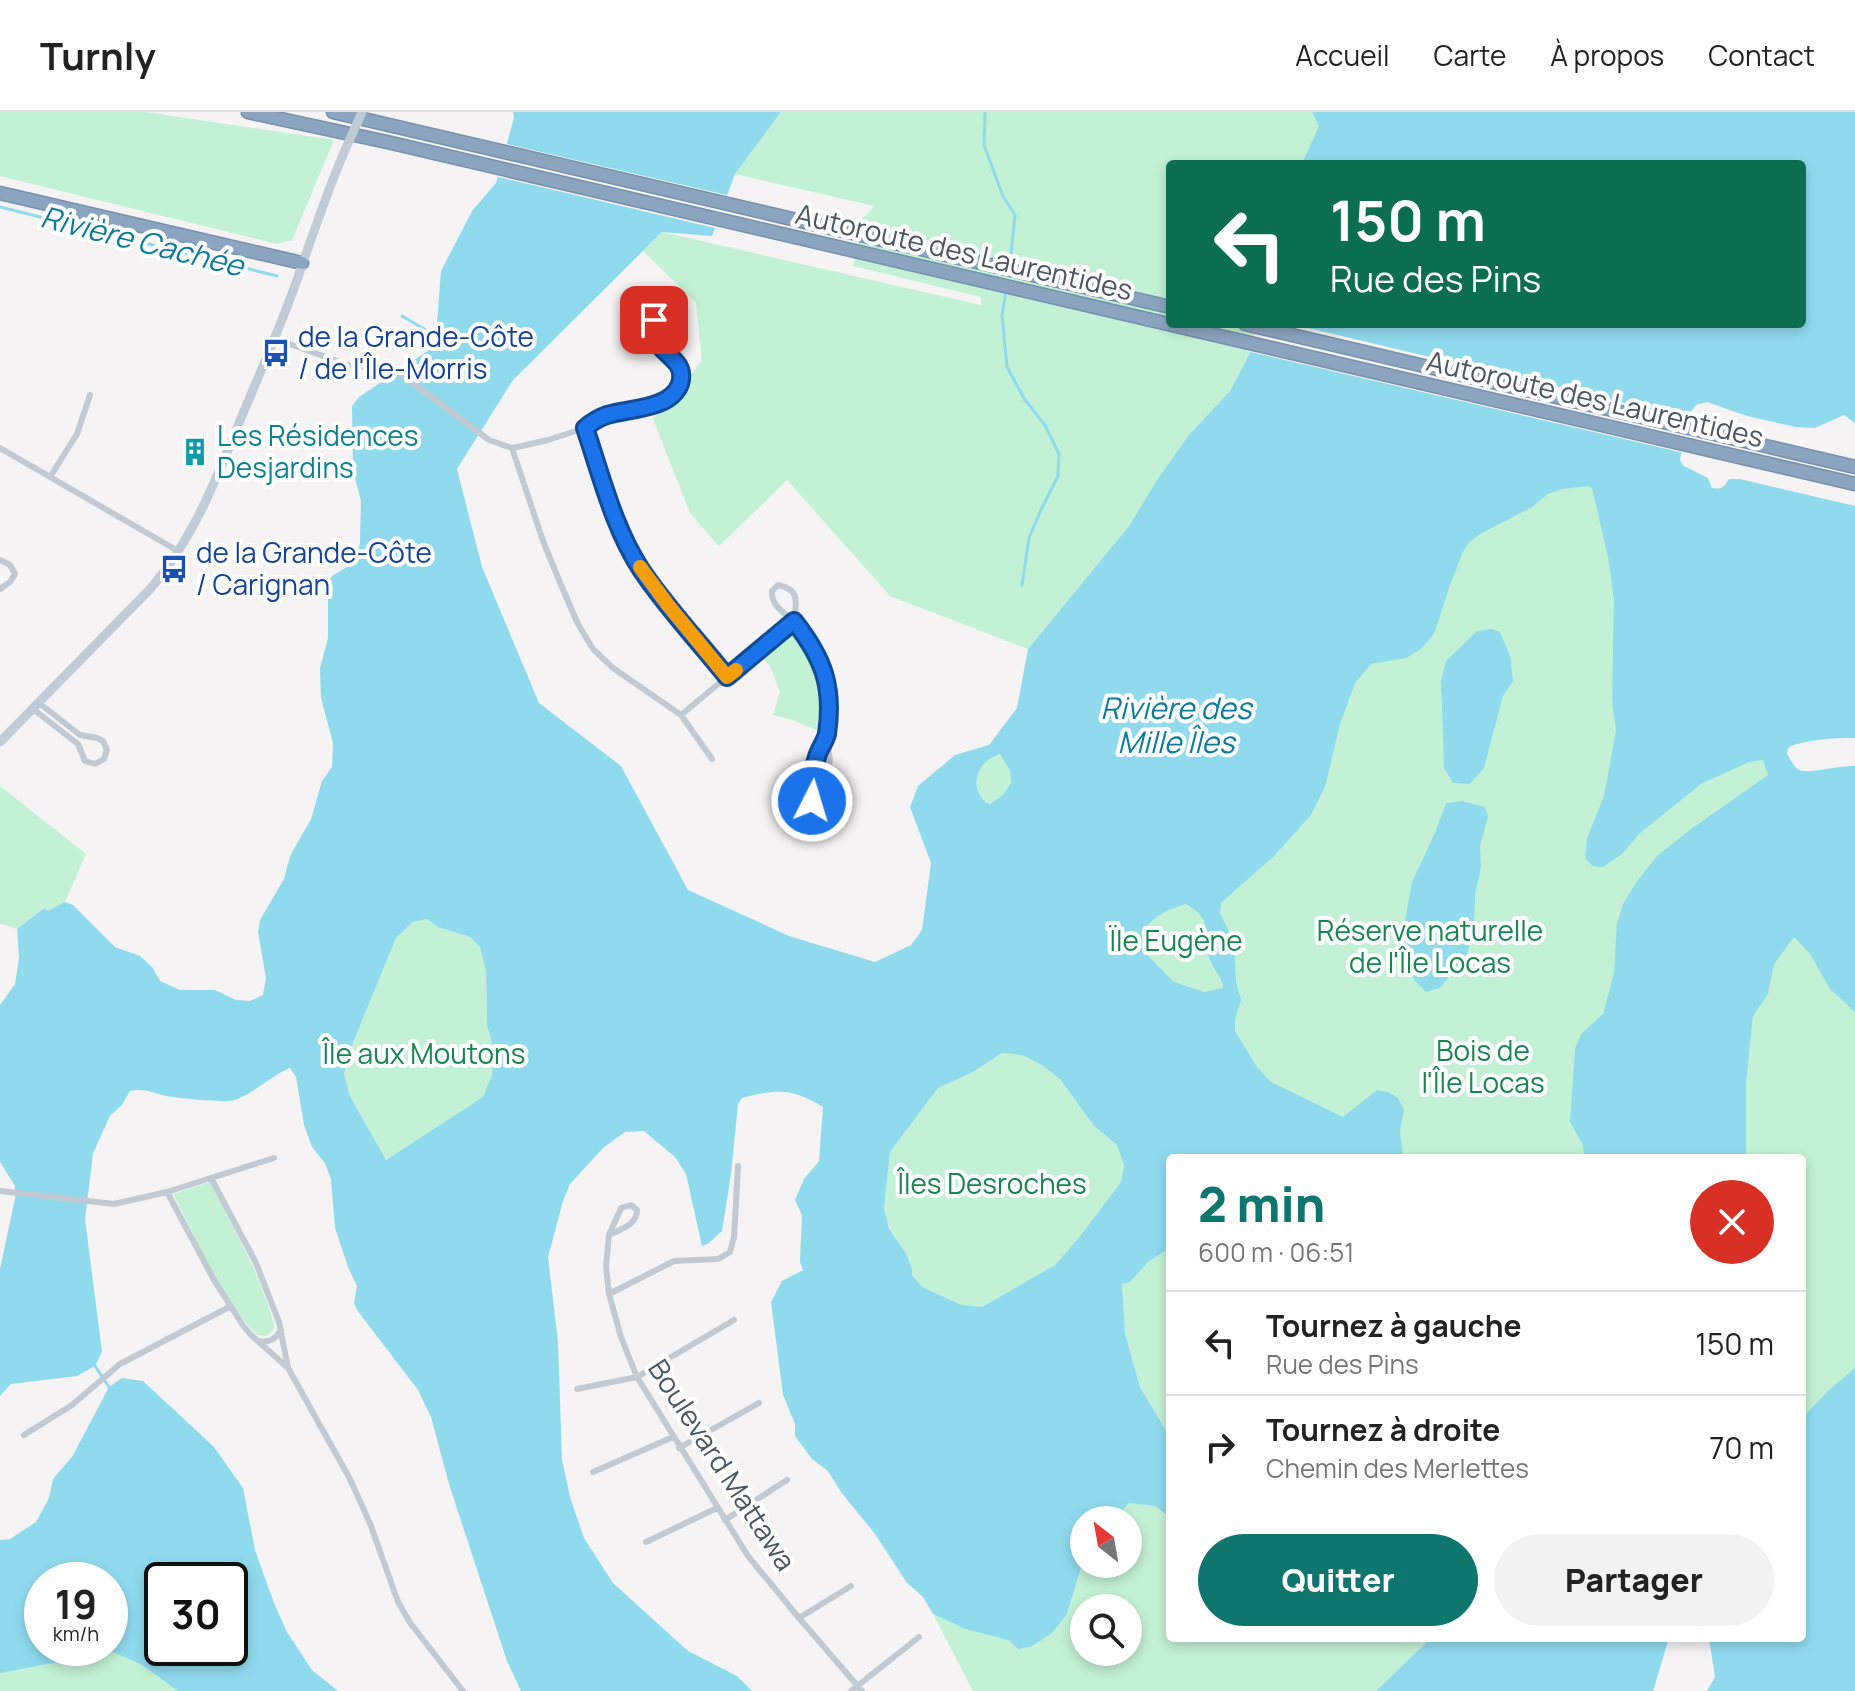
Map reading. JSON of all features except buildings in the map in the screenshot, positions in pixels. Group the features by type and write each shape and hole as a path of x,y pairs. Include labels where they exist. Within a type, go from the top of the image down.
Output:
{"highway":[{"name":"Autoroute des Laurentides","path":"248,112 1166,323"},
{"name":"Autoroute des Laurentides","path":"333,112 1166,306"},
{"path":"0,192 302,263"},
{"name":"Autoroute des Laurentides","path":"1186,328 1855,484"},
{"name":"Autoroute des Laurentides","path":"1262,328 1855,467"}],"main road":[{"path":"0,742 150,589 178,551 209,496 362,112"}],"street":[{"path":"273,338 351,366 386,366 399,371 489,440 512,448 585,428 602,416 657,404 669,397 678,388 681,372 678,364 661,347"},
{"path":"50,477 77,434 90,395"},
{"path":"585,428 615,516 641,569 727,677"},
{"path":"0,448 178,551"},
{"path":"512,448 561,585 593,649 613,668 681,715 712,759"},
{"path":"0,560 10,565 15,574 0,589"},
{"path":"681,715 794,621 796,598 793,591 778,585 772,591 771,598 794,621 812,644 826,678 826,737 830,759 821,798 812,801 807,794 817,754 826,737"},
{"path":"36,706 80,735 101,739 107,747 104,759 95,764 85,761 78,744 36,706"},
{"path":"4,1191 94,1203 121,1203 167,1192 274,1158"},
{"path":"609,1294 674,1261 718,1259 730,1252 734,1237 738,1166"},
{"path":"211,1178 256,1263 281,1330 288,1368 350,1479 371,1526 398,1602 411,1624 463,1691"},
{"path":"167,1192 242,1324 288,1368"},
{"path":"631,1205 637,1210 633,1223 609,1235 621,1208 631,1205"},
{"name":"Boulevard Mattawa","path":"609,1235 606,1267 609,1294 637,1377 748,1556 857,1689"},
{"path":"24,1435 72,1405 120,1364 231,1306"},
{"path":"577,1389 637,1377 734,1320"},
{"path":"258,1341 273,1339 281,1330"},
{"path":"679,1448 759,1403"},
{"path":"593,1472 673,1437"},
{"path":"725,1520 787,1480"},
{"path":"646,1542 717,1508"},
{"path":"799,1618 851,1586"},
{"path":"857,1689 919,1637"}],"green space":[{"path":"0,112 146,112 334,140 292,240 277,244 0,176"},
{"path":"781,112 1312,112 1320,126 1304,160 1166,160 1166,328 1262,330 1230,391 1188,436 1129,526 1028,649 890,596 787,480 719,546 690,513 653,419 702,361 696,303 643,251 662,232 981,305 981,297 853,266 864,217 874,206 735,174"},
{"name":"Réserve naturelle de l'Île Locas","path":"1544,420 1773,732 1793,796 1617,1154 1335,1154 1125,959 1172,881 1317,710"},
{"path":"794,623 815,653 826,703 820,732 773,715 780,692 770,666 760,655"},
{"path":"1000,754 1010,771 1011,783 1003,795 991,804 980,795 977,777 983,765"},
{"path":"0,786 86,854 65,902 48,911 43,908 17,929 0,923"},
{"path":"1779,909 1855,937 1855,1387 1806,1421 1806,1154 1746,1154 1746,1084 1753,1015"},
{"name":"Île aux Moutons","path":"427,919 438,927 470,937 480,947 486,971 487,1026 494,1050 492,1075 483,1097 386,1160 350,1096 344,1074 350,1050 396,938 413,922"},
{"name":"Îles Desroches","path":"1002,1053 1022,1055 1060,1079 1094,1126 1117,1145 1124,1165 1121,1182 1055,1265 982,1307 962,1305 922,1287 912,1275 906,1253 889,1229 884,1208 890,1152 938,1088 973,1072"},
{"path":"210,1182 253,1266 266,1299 274,1324 274,1329 267,1336 257,1335 231,1304 173,1194"},
{"path":"1166,1251 1166,1430 1140,1387 1125,1333 1122,1284 1130,1282 1148,1262"},
{"path":"1129,1503 1155,1506 1166,1514 1166,1642 1427,1642 1376,1691 973,1691 933,1614 965,1629 1008,1640 1018,1649 1067,1614 1070,1604 1070,1666 1142,1666 1142,1594 1073,1594 1078,1578 1142,1578 1142,1506 1126,1506"},
{"path":"128,1658 178,1691 0,1691 0,1673 38,1666 128,1666"}],"water":[{"name":"Rivière des Mille Îles","path":"513,112 781,112 735,174 712,236 662,232 513,380 457,469 482,567 539,703 621,766 688,890 789,936 875,962 911,945 922,930 931,863 910,807 918,786 955,755 989,745 1017,708 1028,649 1129,526 1188,436 1230,391 1262,328 1806,328 1806,160 1304,160 1319,126 1312,112 1855,112 1855,423 1844,415 1815,428 1796,427 1747,416 1707,402 1696,405 1689,414 1680,460 1684,466 1708,478 1712,488 1722,487 1729,479 1740,479 1855,506 1855,738 1805,742 1789,747 1787,753 1795,767 1803,771 1855,766 1855,1012 1830,989 1810,954 1794,937 1774,964 1768,994 1753,1016 1746,1084 1746,1154 1584,1154 1583,1145 1570,1122 1575,1049 1581,1034 1603,1014 1614,973 1617,923 1623,904 1657,856 1768,775 1763,760 1749,762 1701,784 1603,867 1593,866 1585,859 1587,838 1604,796 1616,731 1612,700 1614,600 1609,562 1592,488 1563,489 1548,494 1532,507 1469,542 1434,634 1421,649 1406,658 1371,664 1355,683 1340,724 1325,787 1311,815 1274,856 1221,903 1220,913 1234,942 1236,982 1241,1000 1235,1031 1257,1067 1271,1082 1343,1117 1377,1090 1388,1092 1398,1098 1404,1110 1400,1131 1403,1154 1166,1154 1166,1251 1148,1262 1130,1282 1122,1284 1125,1333 1140,1387 1166,1430 1166,1514 1155,1506 1129,1503 1126,1506 1070,1506 1070,1578 1078,1578 1073,1594 1070,1594 1067,1614 1052,1633 1032,1646 1018,1649 1008,1640 965,1629 933,1614 923,1597 907,1583 828,1471 812,1459 795,1436 795,1424 783,1395 771,1302 782,1281 803,1270 800,1262 802,1215 795,1200 804,1179 819,1161 823,1107 793,1093 765,1093 742,1098 738,1104 722,1231 709,1243 702,1246 686,1174 675,1157 644,1131 625,1132 603,1148 570,1184 548,1257 558,1342 562,1460 584,1538 613,1583 688,1651 737,1676 752,1691 521,1691 507,1661 449,1484 431,1417 418,1390 354,1303 357,1286 335,1228 331,1179 325,1163 312,1147 304,1125 296,1077 290,1068 244,1096 229,1101 171,1097 144,1090 130,1091 122,1105 110,1116 93,1153 85,1219 102,1352 95,1366 77,1376 11,1384 0,1396 0,1269 15,1186 0,1162 0,1005 15,984 19,958 17,929 44,908 48,911 65,902 73,905 115,947 140,956 152,967 160,981 180,990 215,990 236,1000 250,1001 263,995 266,978 258,932 260,920 284,879 290,856 311,819 322,781 332,767 333,743 321,698 320,668 328,638 328,581 356,562 360,543 361,501 353,470 352,406 359,397 429,350 436,336 441,271 472,211 496,183","holes":["1000,754 1010,771 1011,783 1003,795 990,804 984,800 977,783 983,765","1186,904 1195,910 1204,923 1210,960 1223,988 1204,992 1174,982 1146,954 1141,933 1156,918","427,919 438,927 470,937 480,947 486,971 487,1026 494,1050 492,1075 483,1097 386,1160 350,1096 344,1074 350,1050 396,938 413,922","1002,1053 1022,1055 1060,1079 1094,1126 1117,1145 1124,1165 1121,1182 1055,1265 982,1307 962,1305 922,1287 912,1275 906,1253 889,1229 884,1208 890,1152 938,1088 973,1072"]},
{"path":"1492,629 1500,632 1510,656 1513,681 1503,696 1484,768 1470,784 1453,783 1444,768 1441,681 1446,661 1477,631"},
{"path":"1462,801 1485,807 1488,817 1480,846 1481,866 1475,896 1474,926 1467,955 1440,988 1426,992 1415,981 1405,961 1404,927 1412,882 1446,803"},
{"path":"1855,1368 1855,1691 1707,1691 1715,1677 1710,1642 1806,1642 1806,1414"},
{"path":"122,1378 143,1381 214,1447 243,1488 255,1550 287,1632 312,1670 338,1691 178,1691 128,1659 128,1562 24,1562 24,1666 38,1666 0,1673 0,1540 10,1539 36,1522 49,1498 53,1479 72,1457 109,1387"},
{"path":"1427,1642 1668,1642 1653,1691 1376,1691"}],"pier":[{"path":"503,143 731,196 719,229 494,176"},
{"path":"1257,328 1308,328 1691,419 1684,453 1246,351"}],"waterway":[{"path":"985,112 984,145 1003,196 1015,215 1010,264"},
{"name":"Rivière Cachée","path":"0,207 277,276"},
{"path":"1006,292 1002,315 1007,367 1025,400 1045,425 1059,454 1058,476 1029,538 1022,585"},
{"name":"Rivière Cachée","path":"402,316 436,336"},
{"path":"95,1366 109,1387"}],"slow traffic":[{"path":"640,567 727,677 736,670"}],"place":[{"name":"de la Grande-Côte / de l'Île-Morris","path":"276,353"},
{"name":"Les Résidences Desjardins","path":"195,452"},
{"name":"de la Grande-Côte / Carignan","path":"174,569"}],"route":[{"path":"654,320 661,321 663,326 661,347 678,364 681,372 678,388 657,404 602,416 585,428 615,516 641,569 727,677 794,621 812,644 826,678 828,705 826,737 817,754 807,794 812,801"}],"park label":[{"name":"Ïle Eugène","path":"1176,941"},
{"name":"Bois de l'Île Locas","path":"1483,1067"}]}
